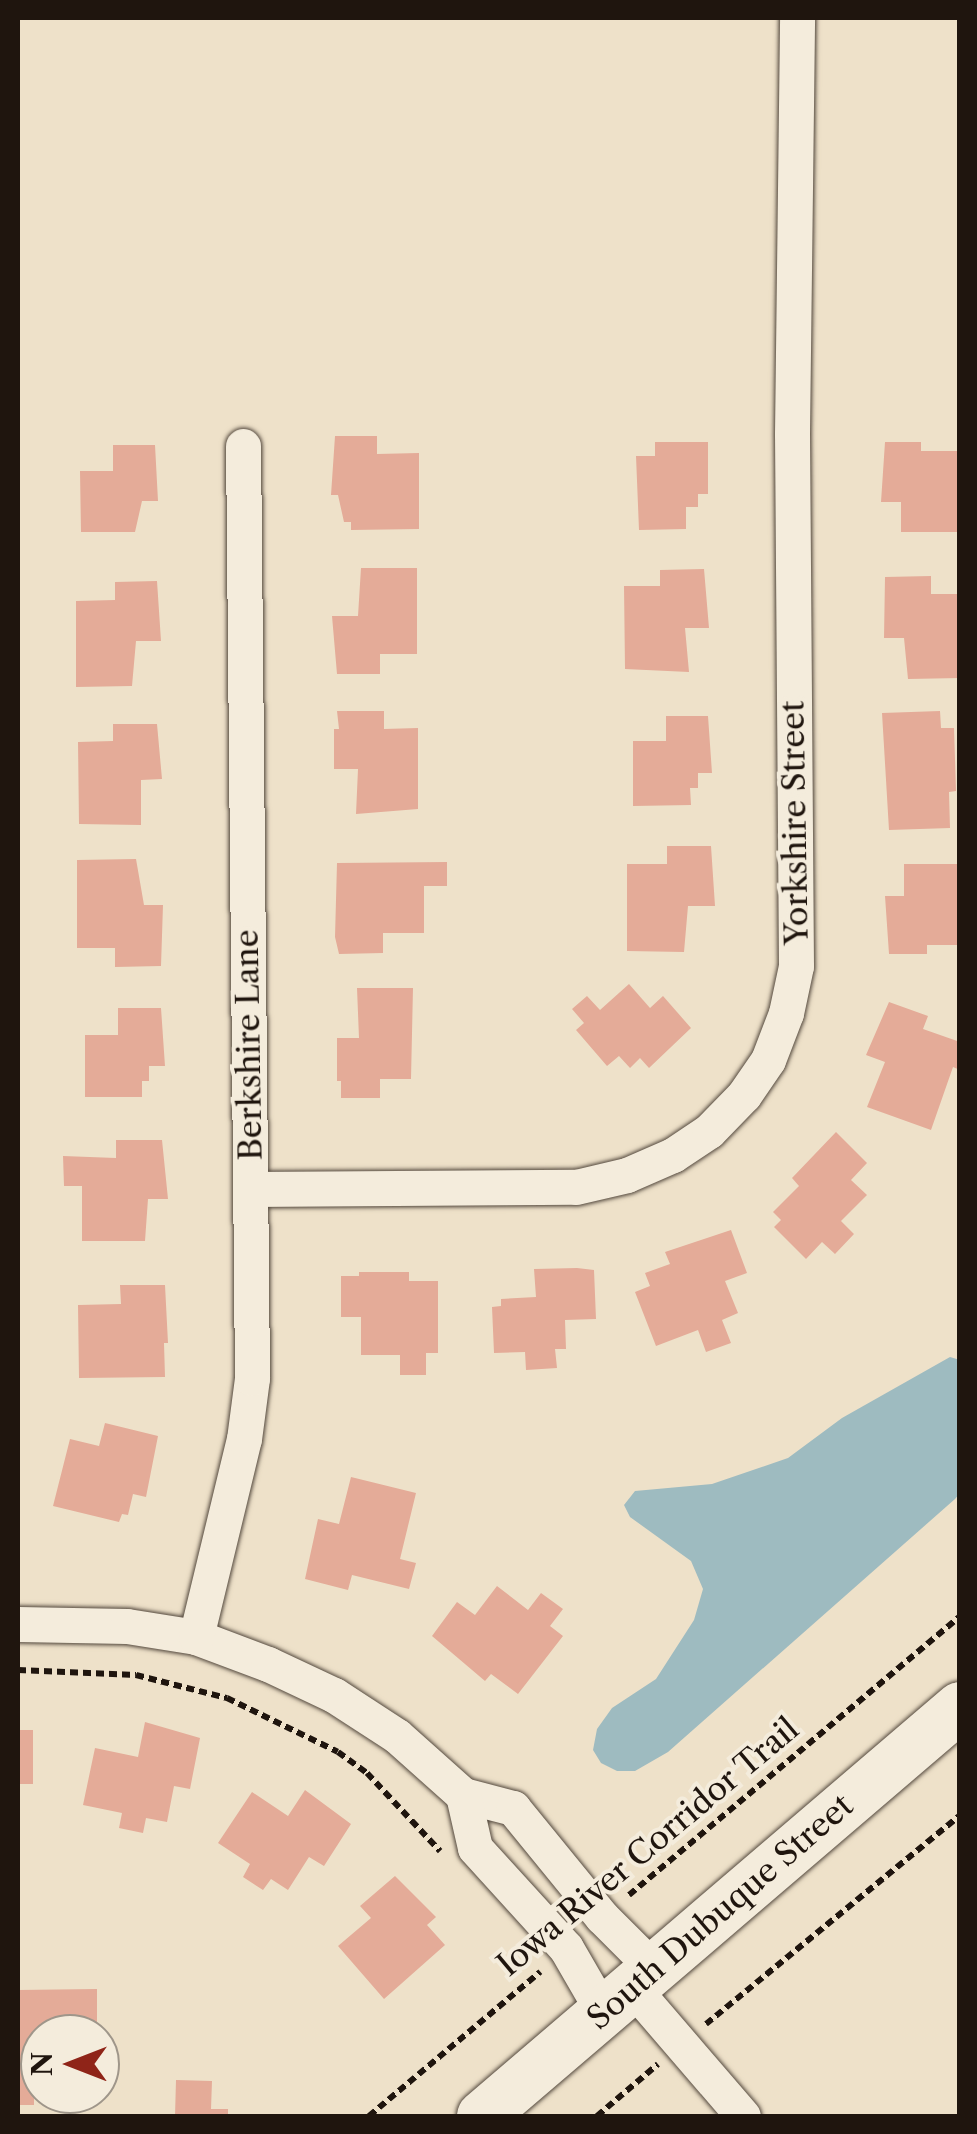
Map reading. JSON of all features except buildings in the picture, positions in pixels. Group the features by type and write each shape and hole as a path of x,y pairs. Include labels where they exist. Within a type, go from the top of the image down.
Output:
{"main road":[{"name":"South Dubuque Street","path":"482,2116 960,1707"}],"street":[{"name":"Yorkshire Street","path":"250,1189 576,1187 628,1175 674,1155 710,1132 744,1095 768,1060 796,966 792,434 797,18"},
{"name":"Berkshire Lane","path":"196,1638 244,1440 252,1378 243,446"},
{"path":"18,1624 127,1626 196,1638 268,1664 334,1696 397,1736 464,1795 513,1808 602,1917 630,1989 743,2116"},
{"path":"464,1795 474,1848 554,1960 630,1989"}],"path":[{"name":"Iowa River Corridor Trail","path":"602,1917 960,1616"},
{"path":"18,1670 136,1675 227,1698 273,1718 315,1737 356,1764 446,1858"},
{"path":"597,2116 960,1814"},
{"path":"530,1957 554,1960"},
{"name":"Iowa River Corridor Trail","path":"369,2116 554,1960"}],"water":[{"path":"950,1357 960,1360 960,1493 955,1499 668,1752 635,1771 617,1771 601,1763 593,1750 597,1729 612,1708 656,1679 694,1620 703,1589 691,1561 630,1517 624,1505 635,1491 712,1484 788,1458 842,1418"}]}
